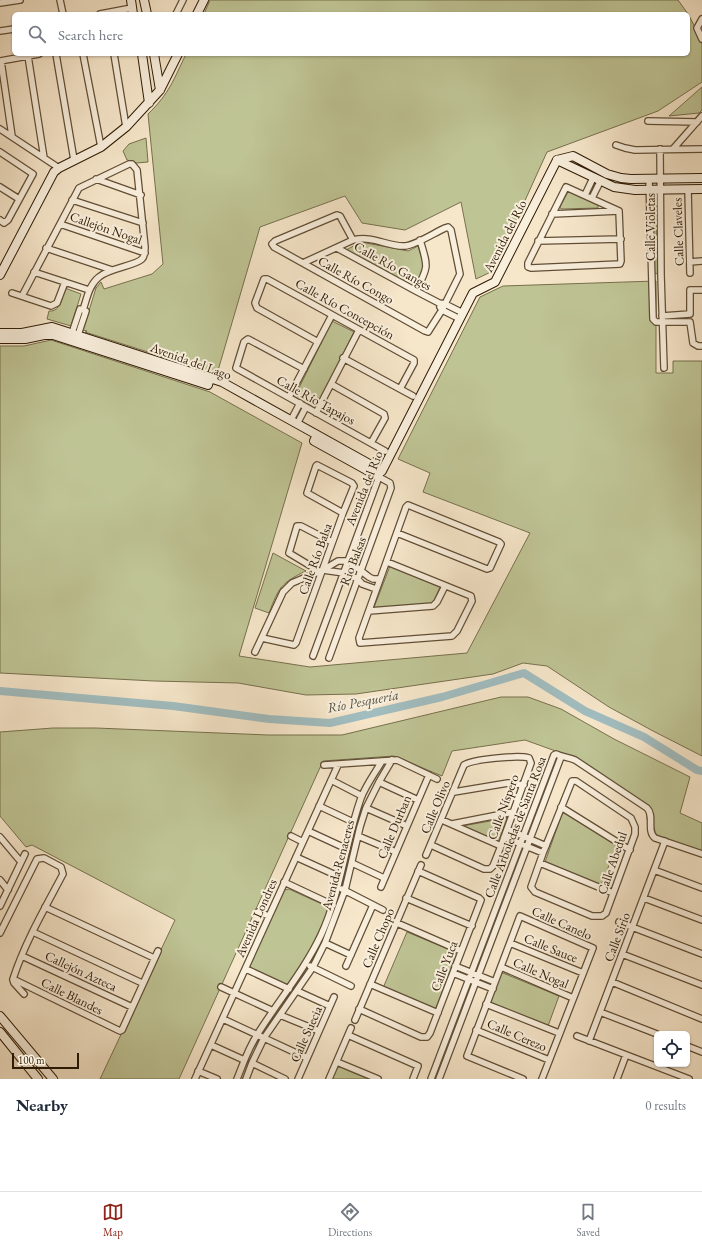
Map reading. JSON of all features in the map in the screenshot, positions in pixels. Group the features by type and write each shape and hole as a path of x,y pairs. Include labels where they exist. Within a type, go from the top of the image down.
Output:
{"street":[{"path":"0,4 20,0"},
{"path":"60,0 63,12"},
{"path":"177,12 183,0"},
{"path":"198,12 204,0"},
{"path":"146,1 146,12"},
{"path":"109,12 132,7"},
{"path":"702,19 697,29 702,39"},
{"path":"0,32 12,29"},
{"path":"12,136 0,61 28,56 44,158"},
{"path":"56,56 74,160"},
{"path":"83,56 101,147"},
{"path":"114,56 126,127"},
{"path":"155,56 160,90"},
{"path":"0,275 54,172 74,160 101,147 126,127 160,90 177,56"},
{"path":"142,57 149,103"},
{"path":"672,149 702,116"},
{"path":"648,121 697,122"},
{"path":"0,129 59,168"},
{"path":"616,145 634,150 702,149"},
{"name":"Calle Violetas","path":"660,149 661,275 664,368"},
{"path":"0,152 33,174 20,199 3,221"},
{"path":"558,160 572,156 601,171 621,178 702,178"},
{"path":"558,160 597,180 621,189 702,189"},
{"name":"Avenida del Río","path":"461,316 473,293 495,282 558,160"},
{"path":"22,296 79,188 128,164 132,164 137,170 141,195 145,253 139,261 112,270 98,277 89,290 75,334"},
{"path":"592,198 601,171"},
{"path":"96,179 141,195"},
{"name":"Calle Violetas","path":"649,179 653,319 656,322 662,319"},
{"path":"585,195 597,180"},
{"path":"0,187 20,199"},
{"path":"566,187 619,211 622,262 618,265 531,268 528,266 538,241 566,187"},
{"name":"Calle Claveles","path":"688,189 690,273"},
{"name":"Callejón Nogal","path":"72,200 143,223"},
{"path":"552,214 619,211"},
{"name":"Calle Río Congo","path":"353,240 339,215 299,230 275,241 272,244 274,247 425,332 430,331 442,310"},
{"name":"Callejón Nogal","path":"60,224 145,253"},
{"path":"303,263 353,240 366,239 405,246 448,227 451,230 460,274 442,304 442,310 461,316"},
{"path":"538,241 621,239"},
{"path":"416,292 426,273 427,266 420,240"},
{"path":"46,248 112,270"},
{"name":"Calle Río Ganges","path":"337,248 416,292 442,304 461,316"},
{"path":"690,262 702,261"},
{"path":"34,272 89,290"},
{"name":"Calle Violetas","path":"652,275 661,275"},
{"name":"Calle Río Concepción","path":"318,342 256,306 255,303 264,279 268,279 415,361 400,389"},
{"path":"12,292 48,306 54,305 57,303 65,282"},
{"path":"662,319 690,314 690,290 702,290"},
{"path":"289,398 332,315"},
{"name":"Avenida del Rio","path":"313,656 380,474 461,316"},
{"path":"662,319 690,322 693,343 698,346 702,346"},
{"name":"Avenida del Lago","path":"0,333 22,333 52,327 209,382 222,382 294,422 315,438 380,474"},
{"path":"316,413 359,330"},
{"name":"Avenida del Lago","path":"0,339 25,339 53,335 146,361"},
{"name":"Calle Río Tapajos","path":"304,369 251,340 246,340 236,368 385,451"},
{"path":"344,358 413,396"},
{"path":"331,384 382,412 385,416 371,443"},
{"path":"294,422 300,403"},
{"path":"294,422 306,407"},
{"name":"Calle Río Balsa","path":"262,638 294,644 296,642 321,570 354,486 353,484 317,465 315,466 307,491 308,494 343,513"},
{"name":"Rio Balsas","path":"329,658 358,579 362,572 392,486 380,474"},
{"path":"387,562 471,596 472,599 457,631 452,636 360,644 359,638 376,589 406,508 408,506 501,543 488,569 397,533"},
{"path":"332,542 298,525 289,553 321,570 344,573 358,579 362,584 376,589"},
{"path":"255,652 283,592 292,583 338,561 348,562 373,579 380,579"},
{"path":"369,611 432,606 437,602 445,586"},
{"name":"Calle Arboledas de Santa Rosa","path":"431,1079 523,836 556,754 561,757 439,1079"},
{"name":"Calle Níspero","path":"431,845 484,869 490,869 493,866 524,785 531,760 529,758 509,757 471,762 464,764 462,768"},
{"path":"561,757 575,760 647,808 651,813 652,836 702,854"},
{"path":"324,765 392,760 403,762 437,779"},
{"name":"Avenida Renaceres","path":"246,1079 264,1038 297,992 313,967 325,943 345,890 366,808 392,760"},
{"name":"Avenida Renaceres","path":"237,1079 244,1060 257,1035 306,964 322,934 333,904 362,796 382,761"},
{"name":"Avenida Londres","path":"195,1079 338,765"},
{"name":"Calle Olivo","path":"426,855 454,792 462,768"},
{"name":"Calle Durban","path":"381,887 429,775"},
{"path":"331,780 362,796"},
{"name":"Calle Abedul","path":"574,781 631,818 636,826 630,850 606,913 598,917 535,892 531,888 546,846 571,783 574,781"},
{"path":"379,782 418,800"},
{"path":"454,792 508,783 524,785"},
{"path":"319,806 354,822"},
{"path":"561,807 630,850"},
{"path":"366,808 407,826"},
{"path":"452,824 513,812"},
{"path":"442,820 501,846"},
{"path":"507,829 546,846"},
{"path":"308,831 347,849"},
{"path":"291,836 303,842"},
{"path":"358,836 396,852"},
{"path":"0,837 21,862"},
{"path":"504,837 543,853"},
{"name":"Calle Sirio","path":"588,1041 633,928 665,841"},
{"path":"0,906 25,854"},
{"path":"296,856 340,877"},
{"path":"0,933 36,860 39,858 44,858 61,868 63,874 33,932 13,979 14,983 24,994"},
{"path":"352,863 384,878"},
{"path":"540,863 613,893"},
{"name":"Calle Chopo","path":"355,1020 421,864"},
{"path":"654,870 702,888"},
{"name":"Calle Yuca","path":"360,1009 424,1038 428,1035 438,1013 481,899 418,871"},
{"path":"0,880 8,890"},
{"path":"284,882 333,904"},
{"path":"338,886 383,910"},
{"path":"406,898 472,926"},
{"path":"644,898 702,920"},
{"path":"346,966 373,904"},
{"path":"45,907 154,958"},
{"path":"258,912 269,916"},
{"name":"Calle Canelo","path":"523,1079 467,1056 520,916 592,946 593,950 542,1079"},
{"path":"619,922 702,954"},
{"path":"396,923 461,951"},
{"path":"33,932 142,983"},
{"path":"325,943 351,955"},
{"name":"Calle Sauce","path":"510,943 583,973"},
{"path":"132,1006 158,950"},
{"path":"622,954 702,985"},
{"name":"Callejón Azteca","path":"22,956 132,1006"},
{"path":"306,964 351,986"},
{"path":"455,966 495,982"},
{"name":"Calle Nogal","path":"501,967 573,998"},
{"path":"246,969 289,988"},
{"path":"453,973 493,989"},
{"name":"Calle Blandes","path":"13,979 120,1031 122,1030 132,1006"},
{"path":"612,982 702,1018"},
{"path":"370,984 438,1013"},
{"path":"221,988 273,1011"},
{"path":"297,992 330,1006"},
{"name":"Calle Suecia","path":"298,1079 334,997"},
{"path":"486,1004 559,1034"},
{"path":"600,1012 654,1033"},
{"path":"280,1015 319,1032"},
{"path":"0,1016 53,1079"},
{"path":"223,1019 307,1058"},
{"path":"329,1079 351,1028"},
{"name":"Calle Cerezo","path":"476,1030 549,1060"},
{"path":"0,1032 38,1079 47,1072"},
{"path":"348,1035 418,1066 413,1079"},
{"path":"577,1036 689,1079"},
{"path":"211,1045 244,1060"},
{"path":"690,1047 702,1052"},
{"path":"617,1079 626,1055"},
{"path":"337,1062 378,1079"},
{"path":"252,1063 285,1079"},
{"path":"198,1071 217,1079"}],"green space":[{"path":"210,0 678,0 687,12 205,12"},
{"path":"690,18 702,40 702,82 658,111 547,152 493,271 476,279 461,202 405,230 362,223 345,196 260,227 217,374 85,332 87,331 83,330 96,288 101,282 104,289 152,274 163,264 148,114 161,100 174,79 185,56 690,56"},
{"path":"702,87 702,110 699,113 669,116"},
{"path":"146,138 148,162 137,163 127,160 123,151 129,144"},
{"path":"569,191 598,205 598,208 561,209 560,207"},
{"path":"651,194 656,194 658,274 653,273"},
{"path":"361,242 408,251 418,246 425,269 415,288 346,250"},
{"path":"656,281 656,373 673,373 673,361 702,361 702,756 609,707 547,666 523,663 493,674 356,694 306,695 238,683 154,681 0,673 0,346 24,346 51,340 210,392 302,443 239,656 310,667 467,653 530,533 423,492 430,473 398,459 480,297 503,286"},
{"path":"65,288 81,294 71,326 47,319 49,311 53,311 59,307"},
{"path":"332,321 354,332 316,409 294,398"},
{"path":"273,553 306,571 291,579 282,587 275,597 269,613 255,608"},
{"path":"390,566 440,587 433,603 373,610"},
{"path":"501,697 528,697 561,709 614,739 690,777 680,813 702,823 702,852 649,832 646,810 564,754 525,740 452,751 442,776 394,756 323,761 179,1079 100,1079 175,920 32,845 26,847 0,816 0,732 53,728 96,728 268,735 342,735"},
{"path":"563,811 617,846 601,885 545,862"},
{"path":"507,818 498,843 462,826"},
{"path":"289,889 326,906 328,911 301,967 290,984 285,984 251,969 250,965 284,890"},
{"path":"407,932 455,952 456,955 436,1008 433,1010 383,988"},
{"path":"503,973 559,996 548,1026 492,1004 490,1001 499,975"},
{"path":"340,1067 368,1079 331,1079 336,1068"}],"waterway":[{"name":"Río Pesquería","path":"0,691 173,706 269,719 330,723 442,697 524,673 585,711 644,737 697,770 702,771"}]}
